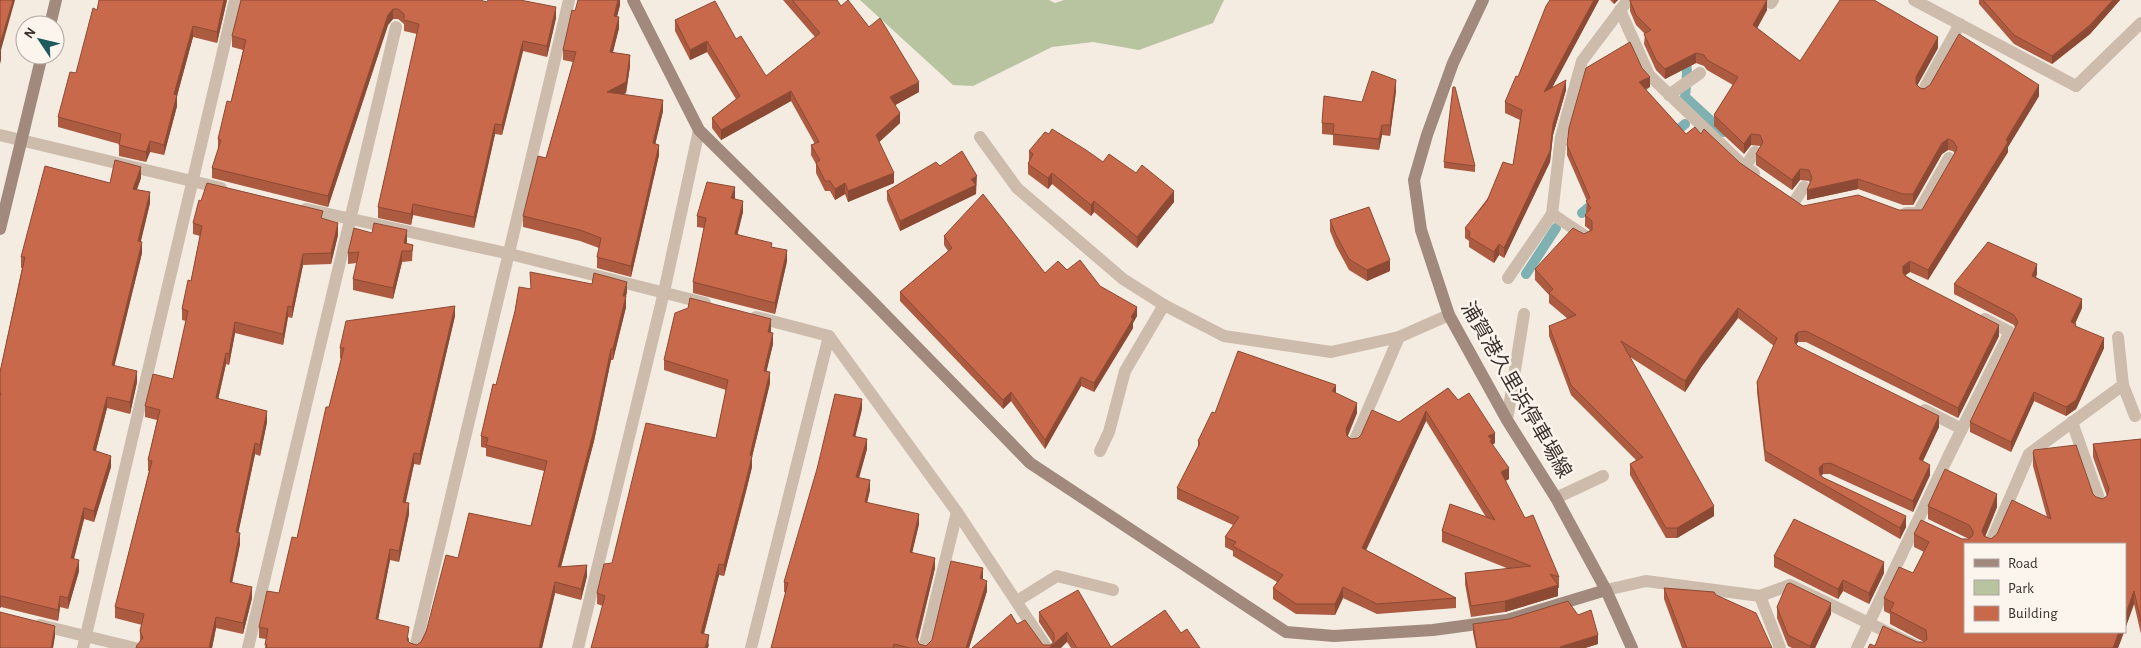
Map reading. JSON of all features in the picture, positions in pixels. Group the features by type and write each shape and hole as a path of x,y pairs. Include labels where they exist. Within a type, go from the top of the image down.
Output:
{"street":[{"path":"52,15 56,0"},
{"path":"84,642 234,0"},
{"path":"415,648 569,0"},
{"path":"633,0 699,130 866,295 1030,463 1286,632 1334,636 1433,630 1507,620 1606,590 1646,581 1760,596 1790,585 1920,648"},
{"name":"浦賀港久里浜停車場線","path":"1483,0 1453,63 1427,135 1414,180 1421,230 1449,315 1507,420 1556,498 1606,590 1632,648"},
{"path":"1508,278 1552,214 1561,136 1582,61 1628,0"},
{"path":"1914,0 2076,86 2141,24"},
{"path":"1620,10 1649,75 1674,92 1745,167 1766,182"},
{"path":"1922,91 1960,24"},
{"path":"248,648 396,27"},
{"path":"0,229 20,139 39,65"},
{"path":"1674,92 1696,76"},
{"path":"578,648 664,292 699,130"},
{"path":"0,135 238,192"},
{"path":"980,137 1017,188 1123,279 1164,305 1224,336 1331,352 1399,337 1449,315"},
{"path":"1745,167 1755,152"},
{"path":"1893,210 1902,213 1918,212 1949,158"},
{"path":"1780,192 1800,206 1804,187"},
{"path":"293,206 349,220 510,254 713,305"},
{"path":"1552,214 1585,236"},
{"path":"1100,451 1109,432 1125,372 1164,305"},
{"path":"742,313 828,336 957,512 1047,648"},
{"path":"1507,420 1524,314"},
{"path":"1857,648 1916,522 2010,332 1977,315"},
{"path":"751,648 828,336"},
{"path":"1354,442 1399,337"},
{"path":"2118,338 2122,385 2136,416"},
{"path":"1990,543 2029,454 2122,385"},
{"path":"1918,407 1962,429"},
{"path":"2072,422 2101,504"},
{"path":"1556,498 1603,476"},
{"path":"924,648 957,512"},
{"path":"1017,601 1057,576 1113,590"},
{"path":"1760,596 1780,648"},
{"path":"29,622 84,642 135,648"}],"green space":[{"path":"860,0 1049,0 1055,3 1064,0 1224,0 1213,23 1139,50 1093,42 1052,47 973,86 953,85"}],"building":[{"path":"0,0 13,0 0,44"},
{"path":"99,0 224,0 217,32 193,26 174,94 177,95 164,145 150,141 146,152 119,145 121,134 58,117 70,72 76,73 93,8 97,10"},
{"path":"241,0 480,0 487,2 488,0 520,0 556,7 547,46 523,41 502,125 495,124 474,217 413,204 411,214 378,207 419,24 404,20 404,14 398,9 393,9 388,15 328,196 212,168 221,140 218,139 227,101 231,102 246,40 232,36"},
{"path":"578,0 618,0 614,16 619,17 610,52 630,55 626,82 607,92 663,100 653,143 659,145 631,266 597,257 601,238 580,230 523,216 538,156 546,158 576,52 563,50 572,10 575,11"},
{"path":"792,0 837,0 841,6 848,0 869,27 880,18 919,82 890,97 900,113 876,135 894,173 848,191 845,183 835,189 830,181 825,181 816,163 820,160 811,145 819,142 791,91 721,130 712,118 740,96 707,41 690,50 675,20 715,1 736,39 741,36 766,76 820,33"},
{"path":"1550,0 1594,0 1544,92 1566,80 1553,124 1550,151 1504,248 1499,244 1494,252 1469,237 1470,232 1465,228 1487,201 1503,162 1513,165 1522,110 1505,102 1516,76 1518,77"},
{"path":"1630,0 1767,0 1753,25 1800,61 1840,0 1874,0 1938,37 1916,77 1916,84 1920,88 1924,89 1930,85 1959,34 2039,85 2006,140 2008,142 1928,270 1910,261 1903,266 1903,273 1906,277 1999,325 1958,408 1806,331 1798,332 1795,335 1795,343 1798,346 1939,416 1919,459 1930,465 1913,501 1830,463 1823,464 1819,468 1820,475 1824,478 1906,516 1900,528 1765,451 1757,382 1777,338 1738,308 1702,355 1685,381 1621,341 1714,506 1677,528 1666,528 1630,464 1643,457 1571,385 1549,326 1576,315 1549,293 1553,289 1535,269 1573,228 1584,234 1592,230 1592,221 1585,215 1591,208 1586,201 1590,198 1567,145 1569,128 1586,68 1630,42 1642,68 1650,77 1639,82 1686,134 1695,127 1701,134 1704,129 1740,163 1803,206 1858,195 1899,210 1922,210 1957,147 1953,141 1948,139 1942,143 1913,194 1903,194 1858,179 1807,190 1812,178 1809,170 1800,169 1792,180 1756,154 1763,142 1760,135 1751,134 1744,144 1714,115 1738,77 1707,60 1704,55 1696,53 1665,69 1656,60 1644,34 1651,30 1636,15"},
{"path":"1983,0 2113,0 2090,25 2052,56 2014,35"},
{"path":"1372,71 1396,80 1390,125 1382,125 1379,139 1333,134 1334,124 1322,123 1324,96 1362,102"},
{"path":"1453,87 1455,87 1475,166 1444,162"},
{"path":"1052,129 1103,162 1109,154 1136,173 1142,165 1174,191 1137,237 1094,201 1091,205 1052,173 1048,178 1028,164 1033,154 1029,151 1045,132 1049,134"},
{"path":"962,151 977,176 971,179 976,185 900,221 887,191 936,162 940,166"},
{"path":"115,160 141,167 133,189 150,192 138,241 142,242 112,365 137,371 130,402 107,397 93,450 111,456 94,511 84,508 71,558 79,560 68,598 60,596 58,610 0,596 0,372 25,257 21,257 45,166 110,183"},
{"path":"707,182 735,187 731,198 743,201 735,234 772,243 771,247 787,250 775,303 693,282 706,218 697,216"},
{"path":"207,183 323,211 321,218 338,223 331,253 303,254 292,307 288,306 283,334 235,322 229,354 226,353 216,398 267,411 260,445 255,443 236,532 240,533 230,582 252,587 243,623 216,617 209,648 136,648 143,638 140,631 144,614 115,607 152,461 148,460 160,410 145,406 153,374 173,379 188,311 182,309 188,280 191,281 202,226 193,223 199,200 201,201"},
{"path":"983,194 1045,273 1058,261 1067,270 1080,260 1100,286 1137,307 1131,317 1133,319 1094,383 1081,377 1045,440 1011,392 1003,400 900,292 952,248 944,236"},
{"path":"1369,207 1390,260 1367,270 1349,259 1330,220"},
{"path":"374,223 407,230 404,243 413,245 412,251 402,251 393,288 353,279 359,252 348,253 354,228 372,233"},
{"path":"1988,242 2037,264 2032,276 2082,299 2071,322 2076,324 2075,326 2104,338 2076,400 2066,407 2034,392 2011,442 1970,422 2018,322 2014,315 1954,284"},
{"path":"530,272 592,284 594,273 627,282 623,296 626,296 613,349 611,349 594,430 558,567 587,565 581,589 555,582 539,648 266,648 268,629 259,627 267,591 279,593 292,537 297,538 326,407 329,407 344,348 340,348 346,321 455,306 420,454 414,453 403,502 409,503 399,551 390,549 376,619 409,627 407,640 417,645 421,642 426,632 446,555 458,558 469,513 531,526 547,461 486,445 488,438 481,436 493,384 496,385 515,311 519,287 531,289"},
{"path":"690,298 771,319 768,332 773,333 764,371 770,372 750,455 752,456 746,481 724,565 719,564 701,633 709,635 705,648 591,648 605,596 597,593 604,564 612,563 646,423 716,438 728,380 664,360 675,313 688,308"},
{"path":"1238,351 1336,385 1332,391 1357,403 1346,429 1347,436 1351,439 1358,438 1361,435 1372,410 1399,422 1448,388 1458,400 1469,393 1495,433 1488,436 1492,440 1490,441 1509,468 1501,472 1525,518 1533,515 1559,577 1550,574 1558,585 1505,601 1471,606 1465,573 1531,566 1442,531 1450,504 1495,520 1426,411 1362,548 1456,598 1377,604 1343,587 1335,604 1296,604 1273,588 1283,575 1233,546 1236,542 1225,537 1239,517 1177,488 1200,443 1198,441 1212,412 1215,413"},
{"path":"835,394 862,399 853,436 867,439 856,477 870,480 865,502 919,514 910,552 935,558 916,636 919,644 926,646 932,640 951,561 983,568 980,578 987,581 966,648 910,648 894,644 893,648 771,648 788,583 784,582 817,469"},
{"path":"2141,439 2141,621 2134,591 2126,613 2126,543 1964,543 1964,633 2119,633 2113,648 1868,648 1870,644 1875,646 1883,626 1917,642 1924,642 1927,639 1926,630 1890,611 1894,603 1884,598 1899,567 1913,573 1929,542 1914,534 1921,520 1962,539 1969,539 1973,535 1969,525 1928,506 1945,469 1997,494 1982,531 1984,536 1991,539 1997,534 2012,500 2051,519 2033,453 2034,450 2076,445 2093,494 2103,499 2107,496 2109,489 2093,444"},
{"path":"1794,519 1884,562 1869,593 1843,580 1838,589 1774,556"},
{"path":"1790,583 1831,603 1810,646 1788,635 1777,607 1787,584"},
{"path":"1664,588 1714,592 1716,595 1756,613 1772,648 1687,648"},
{"path":"1078,590 1111,647 1165,610 1181,633 1187,629 1200,648 1077,648 1067,632 1049,648 972,648 1011,614 1017,624 1025,620 1043,645 1051,645 1054,641 1054,634 1039,612"},
{"path":"1568,601 1578,615 1591,610 1598,635 1561,648 1477,648 1473,624 1509,619"},
{"path":"0,612 55,626 51,648 0,648"}],"waterway":[{"path":"1686,56 1685,97 1723,132"},
{"path":"1672,135 1685,124"},
{"path":"1582,213 1596,201"},
{"path":"1526,274 1556,228"}]}
